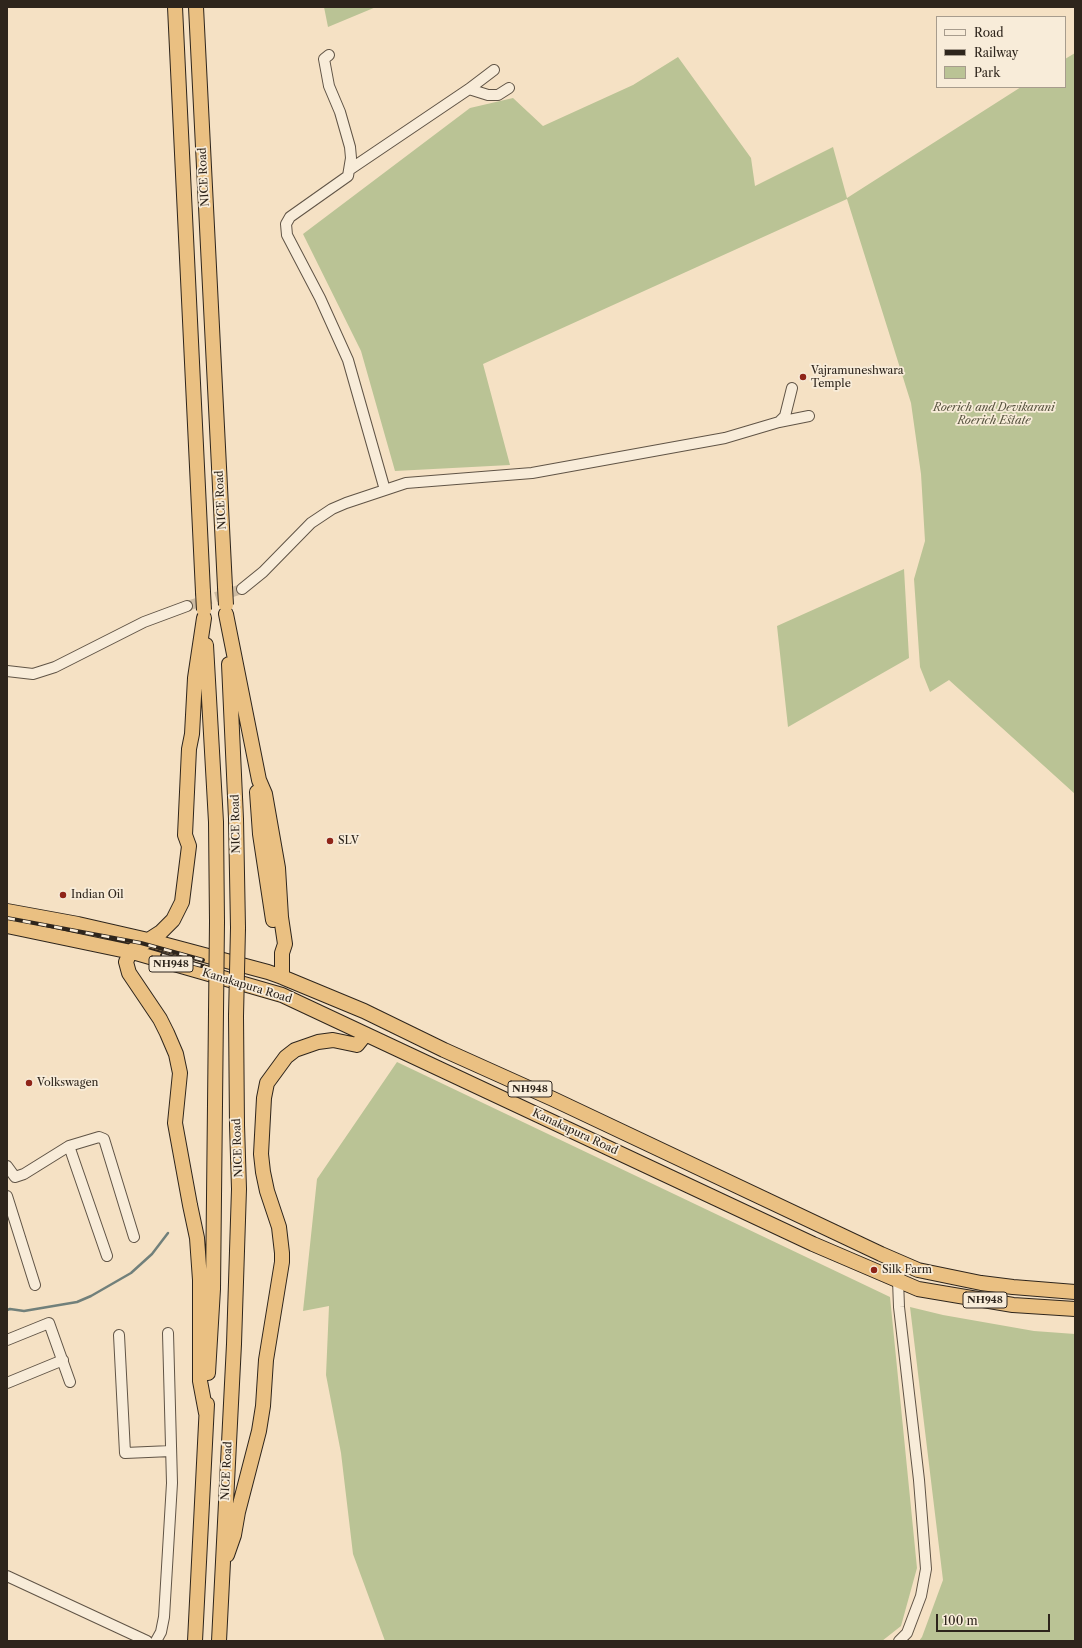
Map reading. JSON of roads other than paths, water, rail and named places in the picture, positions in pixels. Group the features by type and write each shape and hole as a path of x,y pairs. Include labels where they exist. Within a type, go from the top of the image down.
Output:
{"highway":[{"name":"NICE Road","path":"175,7 215,814 217,922 213,1289 195,1639"},
{"name":"NICE Road","path":"196,7 235,788 238,928 236,1016 239,1189 234,1344 221,1568 219,1641"},
{"path":"226,610 259,780 265,794 278,868 281,917 285,944 282,953 282,977"},
{"path":"204,614 195,678 192,734 189,750 185,835 189,846 182,902 177,915 161,932 130,952 126,962 129,973 160,1019 172,1045 180,1073 175,1123 197,1238 200,1280 200,1381 206,1414"},
{"name":"Kanakapura Road","path":"7,911 78,924 148,940 282,977 364,1011 918,1270 1013,1287 1075,1292"},
{"name":"Kanakapura Road","path":"7,926 130,952 282,995 813,1244 918,1289 1013,1306 1075,1309"},
{"path":"221,1568 234,1535 238,1512 259,1431 263,1406 266,1360 282,1262 279,1227 266,1191 261,1154 264,1098 268,1083 286,1057 295,1050 318,1042 333,1040 357,1045 365,1034"},
{"path":"451,1074 458,1056"}],"street":[{"path":"329,55 324,59 329,86 340,112 352,158 348,176 290,217 286,224 288,235 323,304 348,360 385,490"},
{"path":"349,170 469,89 494,70"},
{"path":"469,89 477,93 498,95 509,88"},
{"path":"779,422 784,416 792,388"},
{"path":"242,589 263,572 311,523 332,509 406,482 532,473 725,438 779,422 809,416"},
{"path":"7,671 33,674 55,667 144,622 187,606"},
{"path":"7,1166 11,1179 24,1174 69,1146 99,1136 104,1139 134,1237"},
{"path":"69,1146 107,1256"},
{"path":"7,1196 35,1285"},
{"path":"899,1641 907,1633 921,1596 926,1569 919,1480 900,1315 898,1280 902,1262"},
{"path":"7,1340 49,1323 70,1382"},
{"path":"156,1641 161,1632 164,1617 172,1483 168,1334"},
{"path":"119,1335 125,1453 171,1451"},
{"path":"7,1383 63,1360"},
{"path":"7,1576 147,1641"}],"waterway":[{"path":"7,1310 24,1311 77,1302 91,1296 131,1273 152,1254 168,1233"}],"tunnel":[{"path":"187,606 242,589"}],"railway":[{"path":"7,918 141,943 203,960"},
{"path":"162,955 202,966"}],"place":[{"name":"Vajramuneshwara Temple","path":"803,377"},
{"name":"SLV","path":"330,841"},
{"name":"Indian Oil","path":"63,895"},
{"name":"Volkswagen","path":"29,1083"},
{"name":"Silk Farm","path":"874,1270"}],"park label":[{"name":"Roerich and Devikarani Roerich Estate","path":"994,414"}]}
